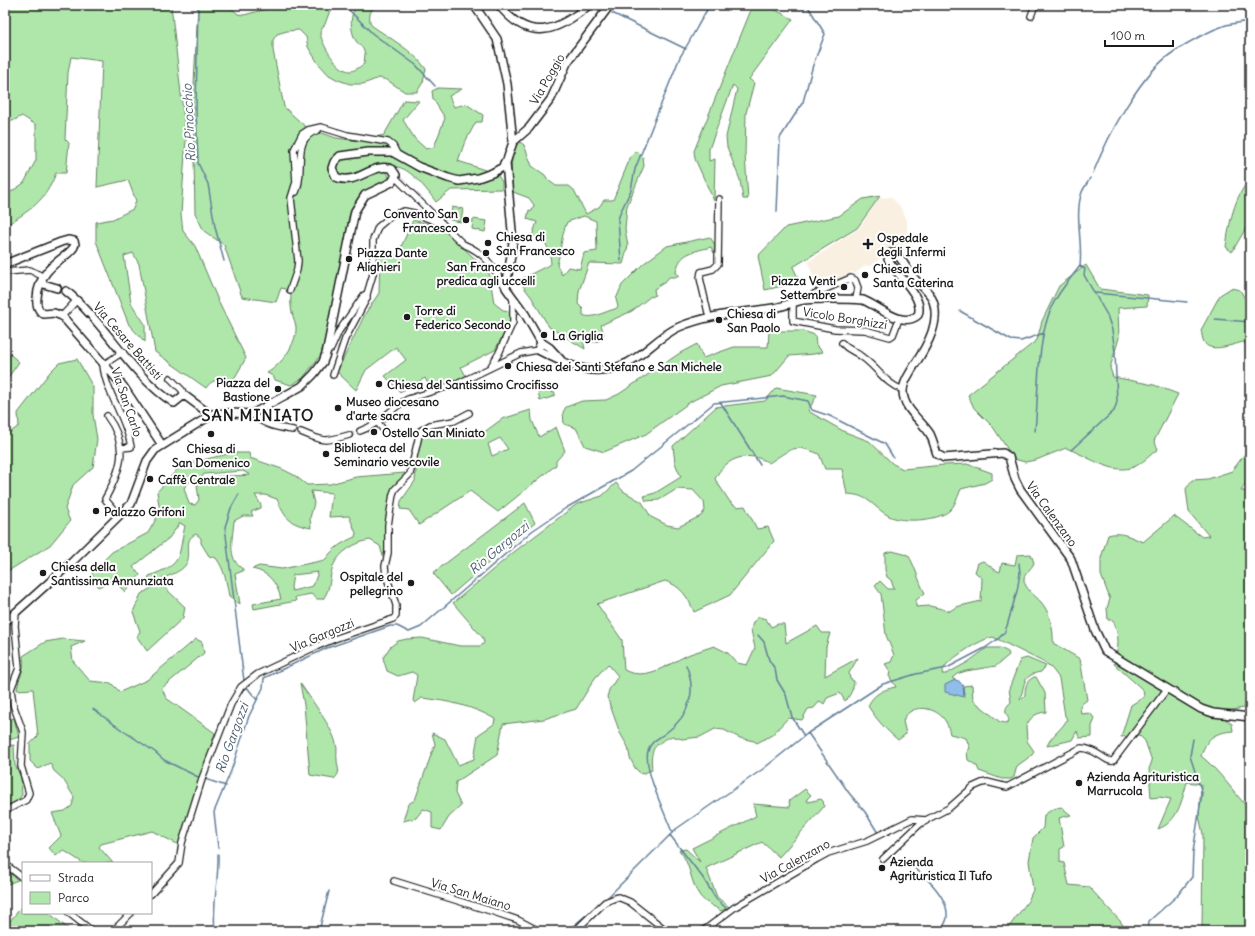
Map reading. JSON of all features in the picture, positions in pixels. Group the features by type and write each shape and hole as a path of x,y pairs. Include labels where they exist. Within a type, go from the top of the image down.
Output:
{"main road":[{"path":"474,5 497,39 507,84 513,142 505,166 513,242 506,288 525,314 541,342 550,348 561,360"},
{"path":"499,5 518,23 530,28 544,30 564,24 589,5"},
{"name":"Via Poggio","path":"513,142 528,128 550,99 567,63 610,5"},
{"path":"5,622 72,562 100,532 131,504 135,497 149,456 155,450 211,415 218,413 252,414 302,386 319,368 327,350 354,211 365,195 388,185 396,178 396,172 392,169 381,167 352,178 342,180 336,177 332,168 334,162 340,156 352,153 385,151 397,154 426,170 459,181 485,176 505,166"},
{"path":"5,264 60,242 68,240 74,242 74,249 53,264 41,279 36,300 39,310 44,314 54,313 62,316 123,386 162,445"},
{"path":"541,342 538,350 574,367 589,371 608,370 635,359 678,328 709,318 748,310 771,309 800,300 856,300 871,303 899,319 911,319 918,315 920,308 916,298 888,259 891,252 898,255 911,276 929,293 935,308 935,316 929,339 923,353 905,382 903,390"},
{"path":"41,279 57,288"},
{"name":"Via Cesare Battisti","path":"66,291 77,300 157,391 174,403 184,396"},
{"name":"Via Calenzano","path":"903,390 908,406 930,435 937,454 940,457 1003,453 1009,457 1015,479 1020,490 1071,559 1102,646 1119,660 1201,709 1213,713 1250,717"},
{"path":"184,396 211,415"}],"street":[{"path":"1031,16 1035,5"},
{"path":"290,290 297,265 292,202 292,194 296,178 294,167 295,146 302,134 308,130 321,127 347,135 388,142 393,146 397,154"},
{"path":"396,178 463,244 476,249 485,256 506,288"},
{"path":"709,318 700,278 701,272 713,269 718,264 719,199"},
{"path":"333,376 345,339 366,300 373,274 373,240 378,227 392,215 404,211 414,213 442,224"},
{"path":"5,272 30,270 41,279"},
{"path":"812,300 814,294 851,278 855,280 858,288 856,300"},
{"path":"327,350 331,349 339,331 364,295 367,294"},
{"path":"490,368 500,353 513,322 513,299"},
{"path":"62,316 77,300"},
{"name":"Vicolo Borghizzi","path":"793,303 793,321 835,328 865,330 890,337 893,334 899,319"},
{"path":"842,343 848,351 864,358 892,386 903,390"},
{"path":"360,431 380,426 401,403 459,384 521,353 538,350"},
{"path":"104,364 123,352"},
{"name":"Via San Carlo","path":"104,364 104,374 116,408 126,426 131,447 121,448"},
{"path":"170,378 182,390 184,396"},
{"name":"Via Gargozzi","path":"152,893 179,863 182,843 203,776 231,704 242,687 258,674 313,648 334,639 393,619 396,616 396,605 386,575 385,566 388,553 388,525 393,494 395,489 410,474 420,431 430,425 454,421 470,413"},
{"path":"252,414 265,423 279,428 293,430"},
{"path":"107,416 117,432 121,448 119,468 115,481 106,499 119,516"},
{"path":"301,432 319,440 326,441 349,435"},
{"path":"5,811 26,800 29,793 29,787 21,766 23,732 11,689 19,668 15,626 16,612"},
{"name":"Via Calenzano","path":"882,859 920,824 949,808 973,787 982,783 987,782 1007,787 1077,749 1093,750 1106,761 1113,761 1167,689"},
{"name":"Via Calenzano","path":"703,931 735,907 828,853 867,841 912,819 926,820"},
{"path":"5,864 22,877"},
{"name":"Via San Maiano","path":"394,881 518,920 540,931"},
{"path":"575,931 605,902 618,896 630,902 668,931"},
{"path":"70,914 92,931"},
{"path":"113,931 130,914"}],"shaded area":[{"name":"Ospedale degli Infermi","path":"891,197 900,206 907,220 907,243 881,258 870,267 866,265 855,274 853,272 815,291 811,279 813,277 808,262 859,228 879,198"}],"green space":[{"path":"5,5 171,5 186,138 181,214 183,231 195,246 220,305 246,358 234,379 222,379 211,382 206,388 155,352 139,264 133,253 124,256 131,303 145,324 145,342 129,325 96,241 96,222 113,219 133,209 136,201 128,180 97,187 102,61 71,57 68,73 65,139 69,143 66,173 56,173 52,183 42,198 29,210 5,226 5,196 24,183 36,160 36,125 22,116 5,125"},
{"path":"198,5 228,5 238,14 244,15 282,5 332,5 325,24 320,32 321,37 330,56 335,62 345,70 352,71 364,64 365,55 364,50 356,41 352,32 351,23 354,9 357,5 376,5 370,14 371,25 408,50 426,69 423,82 417,92 405,92 387,80 379,78 363,84 350,84 338,80 329,75 318,63 308,47 306,37 299,30 287,31 277,34 273,40 273,50 284,107 311,132 322,133 336,138 359,141 384,135 404,100 419,101 403,120 415,139 426,149 434,147 445,118 433,99 432,91 438,88 462,89 449,96 454,107 466,104 483,115 482,122 476,122 464,144 458,161 497,174 502,182 502,189 451,190 436,202 418,180 406,170 395,167 383,171 389,176 387,182 353,207 349,216 331,322 320,356 303,378 291,385 275,380 273,376 267,373 278,365 283,359 291,347 296,334 296,327 291,309 290,290 281,288 276,302 242,297 224,245 204,231 195,213 193,102"},
{"path":"753,5 766,5 793,19 749,79 754,83 746,113 745,155 748,199 743,199 740,180 727,147 726,137 737,89 733,85 709,149 709,161 715,159 714,201 695,159 694,151"},
{"path":"519,141 524,145 532,166 545,175 548,180 556,186 569,186 574,190 586,214 599,207 604,200 613,200 631,156 635,152 638,152 643,157 644,166 627,206 625,229 628,246 623,264 589,263 579,291 578,304 583,309 583,315 594,316 618,307 616,299 622,285 643,264 667,246 710,237 715,245 714,253 711,247 688,254 680,261 676,273 679,275 669,277 665,282 654,289 655,295 652,297 651,296 632,311 601,325 604,334 601,340 594,342 583,340 585,349 549,327 523,286 523,278 551,264 547,246 541,239 532,236 537,222 527,219 529,210 532,211 534,205 529,198 513,192 512,159","holes":["584,216 596,221 597,251 584,253 580,269 568,267 562,275 557,265 563,233 567,222"]},
{"path":"1250,179 1250,211 1248,211 1246,228 1232,252 1226,247 1233,211 1244,186"},
{"path":"880,196 857,228 793,267 800,282 765,290 758,256 786,227 839,216 863,199"},
{"path":"452,207 463,209 461,222 450,220"},
{"path":"473,219 487,221 485,232 472,229"},
{"path":"413,220 441,227 489,272 494,303 503,310 511,311 511,321 495,350 461,367 466,376 431,390 425,378 400,392 385,376 406,360 396,347 366,370 356,390 337,372 365,314 379,293 380,254 397,256"},
{"path":"1086,265 1100,289 1148,295 1147,306 1118,308 1119,338 1110,368 1113,377 1154,385 1178,394 1154,441 1158,449 1136,466 1127,469 1118,469 1100,464 1066,448 1036,460 1025,462 1014,459 993,427 974,408 968,395 1037,340 1042,321 1059,286"},
{"path":"1231,288 1240,290 1247,302 1250,303 1250,347 1243,342 1217,348 1207,346 1204,342 1201,330 1220,295"},
{"path":"769,331 803,331 815,335 816,345 823,352 789,356 772,376 721,386 690,402 646,434 604,452 585,446 576,428 564,424 563,412 566,407 582,401 606,400 619,394 680,353 697,344 703,358 734,347 768,347"},
{"path":"5,350 19,362 5,382"},
{"path":"77,359 93,387 93,415 97,439 93,467 73,485 65,509 70,521 50,545 5,573 5,436 19,426 18,413 50,372 59,363"},
{"path":"536,384 550,389 550,392 555,393 555,396 540,401"},
{"path":"776,388 817,395 808,411 845,432 869,441 893,464 903,469 967,464 992,473 992,479 985,483 961,489 953,506 944,514 928,519 903,520 889,516 861,496 847,494 842,469 825,469 819,454 798,448 788,451 769,463 754,457 739,458 725,465 719,471 715,479 730,502 737,507 745,506 757,529 768,527 774,541 730,595 694,612 680,589 665,581 597,604 622,640 624,670 641,674 658,670 690,654 714,646 728,653 737,663 747,665 755,648 751,630 753,622 759,617 766,619 771,627 778,624 784,624 786,643 817,626 822,633 830,633 826,647 825,676 858,658 849,673 850,679 854,681 854,684 847,699 845,701 840,693 827,698 824,704 820,701 814,708 808,709 802,720 788,718 772,735 757,743 740,738 724,730 715,729 700,737 682,739 672,736 654,748 652,752 652,770 641,774 635,768 630,758 628,747 620,733 607,697 609,690 618,676 608,664 595,678 576,709 544,719 503,724 497,755 456,782 455,793 461,806 449,817 441,830 432,828 432,812 423,809 416,818 403,821 408,804 415,800 435,744 432,733 445,739 458,765 474,759 478,735 494,724 495,719 469,707 441,701 422,698 415,703 413,701 417,675 412,672 398,676 387,671 383,658 390,647 398,641 422,638 460,646 481,646 484,643 483,638 453,603 514,552 577,504 602,496 616,483 623,491 642,502 651,517 667,525 678,527 701,516 705,510 704,502 693,490 677,489 659,500 646,501 644,496 655,493 681,477 675,463 673,446 716,407 765,401"},
{"path":"531,410 532,420 539,437 556,427 565,451 556,461 556,465 498,512 470,491 419,525 409,510 400,509 401,501 415,481 419,437 433,428 449,433 483,433 502,419","holes":["500,438 508,449 492,456 488,444"]},
{"path":"1250,447 1250,476 1241,491 1250,491 1250,707 1215,711 1232,724 1233,731 1221,733 1212,737 1206,744 1201,756 1220,775 1250,810 1250,931 1202,931 1203,834 1199,816 1201,784 1187,782 1181,803 1175,816 1165,826 1158,829 1171,799 1159,797 1151,798 1149,769 1152,761 1145,741 1139,735 1121,737 1131,705 1144,697 1143,690 1114,664 1118,646 1118,637 1113,620 1108,620 1107,608 1110,599 1101,575 1101,558 1108,535 1122,534 1143,542 1174,516 1202,537 1209,536 1189,512 1186,489 1192,480 1208,479 1232,471"},
{"path":"232,453 249,453 250,458 282,469 294,475 307,485 330,484 356,477 405,473 404,477 390,497 386,521 387,551 385,563 380,546 370,540 359,543 348,548 339,556 333,566 330,583 323,599 317,599 311,594 295,597 296,601 254,609 253,604 281,599 275,583 268,576 258,570 252,569 259,566 282,569 325,560 338,546 355,537 356,533 349,516 329,517 332,493 311,491 314,503 310,518 311,528 298,525 289,520 277,499 265,495 255,495 261,505 261,508 251,512 253,516 243,516 234,521 232,554 234,560 243,569 243,571 235,574 240,604 229,596 225,576 221,567 216,558 209,556 201,543 201,538 196,534 190,540 188,560 183,568 147,585 149,576 160,572 174,563 177,559 185,526 180,523 169,538 133,567 140,575 125,592 113,580 99,587 94,582 92,572 112,552 148,533 160,512 157,492 181,465","holes":["243,471 250,475 217,477 197,485 199,500 195,505 189,504 184,488 189,482 200,480 204,474","318,572 313,586 292,591 291,587 293,575"]},
{"path":"525,503 535,523 451,595 433,573"},
{"path":"892,551 908,555 913,564 925,593 916,600 916,607 930,606 950,611 956,607 981,601 982,578 975,572 978,563 983,561 1000,572 1002,563 1015,565 1017,555 1031,554 1034,563 1027,572 1024,582 1047,611 1052,627 1053,643 1080,659 1087,700 1080,705 1081,714 1090,713 1095,719 1092,726 1092,737 1079,738 1077,731 1072,740 1047,746 1067,719 1065,716 1059,678 1047,664 993,637 975,644 955,657 946,665 942,674 946,674 968,662 987,648 1000,648 1008,652 1009,655 996,666 957,674 952,678 955,680 945,686 964,694 963,686 972,685 973,700 1000,722 1006,723 1009,721 1006,708 1011,702 1009,689 1020,660 1027,658 1046,666 1041,672 1035,673 1027,678 1025,682 1020,700 1025,695 1028,682 1036,677 1045,693 1046,712 1039,713 1034,716 1026,726 1027,741 1034,751 1032,755 1017,766 1014,777 1011,779 1002,779 979,771 977,766 968,760 967,752 970,748 966,738 950,734 947,723 936,712 924,708 911,711 906,715 903,721 906,734 898,740 889,732 868,706 876,695 887,689 896,687 889,676 890,671 885,664 891,662 894,655 886,635 881,594 875,586 880,581 888,589 894,589 885,570 885,553"},
{"path":"160,583 185,607 183,618 147,651 137,637 140,631 133,612 141,594"},
{"path":"63,639 85,641 71,647 73,661 90,681 111,683 120,692 147,680 196,639 202,642 204,653 162,688 166,698 215,733 179,845 152,831 101,844 99,847 112,862 81,862 63,850 56,856 49,848 61,836 52,813 65,811 72,806 74,797 63,779 54,771 50,763 38,769 30,761 30,744 38,736 33,689 17,690 23,670 23,656 45,642"},
{"path":"300,683 321,713 334,737 337,748 338,774 334,779 310,775 304,705"},
{"path":"14,718 19,737 5,741 5,720"},
{"path":"14,745 15,765 21,777 22,795 18,800 5,807 5,746"},
{"path":"805,789 811,795 807,799 808,802 821,799 823,801 824,806 821,810 779,857 762,842 706,868 717,897 729,907 721,911 707,903 697,891 686,861 679,850 686,849 700,862 692,848 756,816 753,804 790,807 789,801"},
{"path":"1061,807 1071,815 1059,818 1064,847 1060,849 1060,862 1064,863 1069,885 1089,887 1121,922 1126,931 1006,931 1028,901 1033,890 1029,861 1033,838 1043,828 1044,815 1053,809"},
{"path":"5,869 18,880 5,885"},
{"path":"22,906 22,914 50,914 71,931 7,931 5,927"}],"water":[{"path":"955,680 959,681 963,686 964,697 945,692 945,685"}],"waterway":[{"name":"Rio Pinocchio","path":"198,5 196,110 198,163 208,184 215,227 224,261"},
{"path":"344,5 373,34 416,65 435,86"},
{"path":"621,261 618,220 631,190 635,169 680,57 710,5"},
{"path":"777,212 780,138 803,102 813,65 825,34 807,5"},
{"path":"612,13 686,49"},
{"path":"1093,173 1107,141 1126,106 1150,74 1162,61 1175,51 1200,36 1226,25 1250,20"},
{"path":"1071,450 1114,411 1117,402 1115,352 1112,330 1107,315 1084,275 1085,269 1080,266 1080,201 1082,192 1090,178"},
{"path":"1035,431 1039,367 1043,335 1047,320 1058,295 1080,266"},
{"path":"1096,293 1187,302"},
{"path":"960,311 1011,340 1021,341 1044,333"},
{"path":"1215,319 1250,322"},
{"name":"Rio Gargozzi","path":"218,848 214,812 231,771 249,716 263,688 264,678 327,648 390,626 397,626 409,632 421,627 532,531 566,508 631,471 714,403 783,396 808,401 812,410 830,416 885,444 893,457"},
{"path":"721,403 760,465"},
{"path":"239,494 231,508 225,527 244,681"},
{"path":"608,897 676,829 763,769 808,733 883,684 916,674 947,668 985,648 998,639 1004,633 1007,626 1017,591 1020,573 1019,563"},
{"path":"758,635 764,642 769,660 775,669 777,680 786,695 792,717 804,736"},
{"path":"672,832 652,780 647,759 648,751 651,745 675,725 686,710 691,693 691,684 686,665"},
{"path":"246,686 257,700"},
{"path":"93,709 155,752 164,760 200,778"},
{"path":"808,733 849,793 865,812 878,833"},
{"path":"1148,931 1149,921 1177,896 1192,877 1193,852 1202,793 1190,756 1193,739"},
{"path":"205,779 226,786"},
{"path":"670,835 703,878 716,899 726,908"},
{"name":"Rio Gargozzi","path":"215,931 214,912 218,873 218,854"},
{"path":"905,860 939,892 946,909 947,917 941,931"},
{"path":"319,931 329,891"},
{"path":"567,931 596,907"}],"tunnel":[{"path":"349,435 360,431"}],"place":[{"name":"Convento San Francesco","path":"466,220"},
{"name":"Chiesa di San Francesco","path":"488,243"},
{"name":"Ospedale degli Infermi","path":"868,244"},
{"name":"San Francesco predica agli uccelli","path":"486,253"},
{"name":"Piazza Dante Alighieri","path":"349,259"},
{"name":"Chiesa di Santa Caterina","path":"865,275"},
{"name":"Piazza Venti Settembre","path":"844,287"},
{"name":"Torre di Federico Secondo","path":"407,317"},
{"name":"Chiesa di San Paolo","path":"719,320"},
{"name":"La Griglia","path":"544,335"},
{"name":"Chiesa dei Santi Stefano e San Michele","path":"508,366"},
{"name":"Chiesa del Santissimo Crocifisso","path":"379,384"},
{"name":"Piazza del Bastione","path":"278,389"},
{"name":"Museo diocesano d'arte sacra","path":"338,408"},
{"name":"Ostello San Miniato","path":"374,432"},
{"name":"Chiesa di San Domenico","path":"211,434"},
{"name":"Biblioteca del Seminario vescovile","path":"326,454"},
{"name":"Caffè Centrale","path":"150,479"},
{"name":"Palazzo Grifoni","path":"96,511"},
{"name":"Chiesa della Santissima Annunziata","path":"43,573"},
{"name":"Ospitale del pellegrino","path":"411,583"},
{"name":"Azienda Agrituristica Marrucola","path":"1079,783"},
{"name":"Azienda Agrituristica Il Tufo","path":"882,868"}],"district":[{"name":"SAN MINIATO","path":"258,415"}]}
